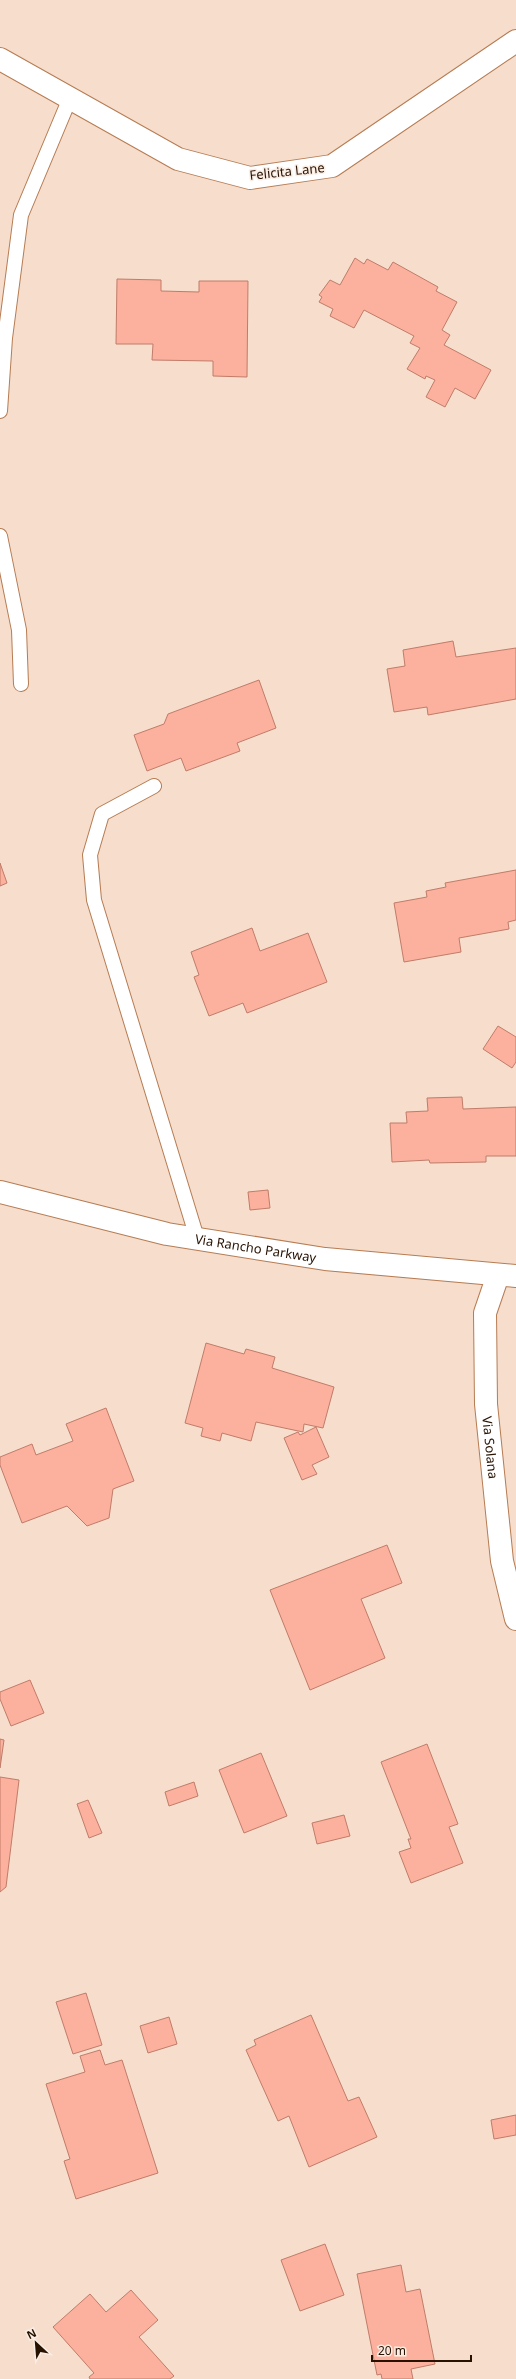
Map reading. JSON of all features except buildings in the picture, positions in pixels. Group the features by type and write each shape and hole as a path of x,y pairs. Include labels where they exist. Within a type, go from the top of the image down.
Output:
{"street":[{"name":"Felicita Lane","path":"0,59 178,159 250,178 332,166 516,42"},
{"name":"Via Rancho Parkway","path":"0,1192 167,1234 325,1259 507,1275"},
{"name":"Via Solana","path":"507,1275 485,1313 486,1404 502,1561 516,1620"}],"lane":[{"path":"0,411 5,338 21,215 70,98"},
{"path":"0,536 19,630 21,684"},
{"path":"154,786 102,814 90,855 94,900 197,1238"}]}
